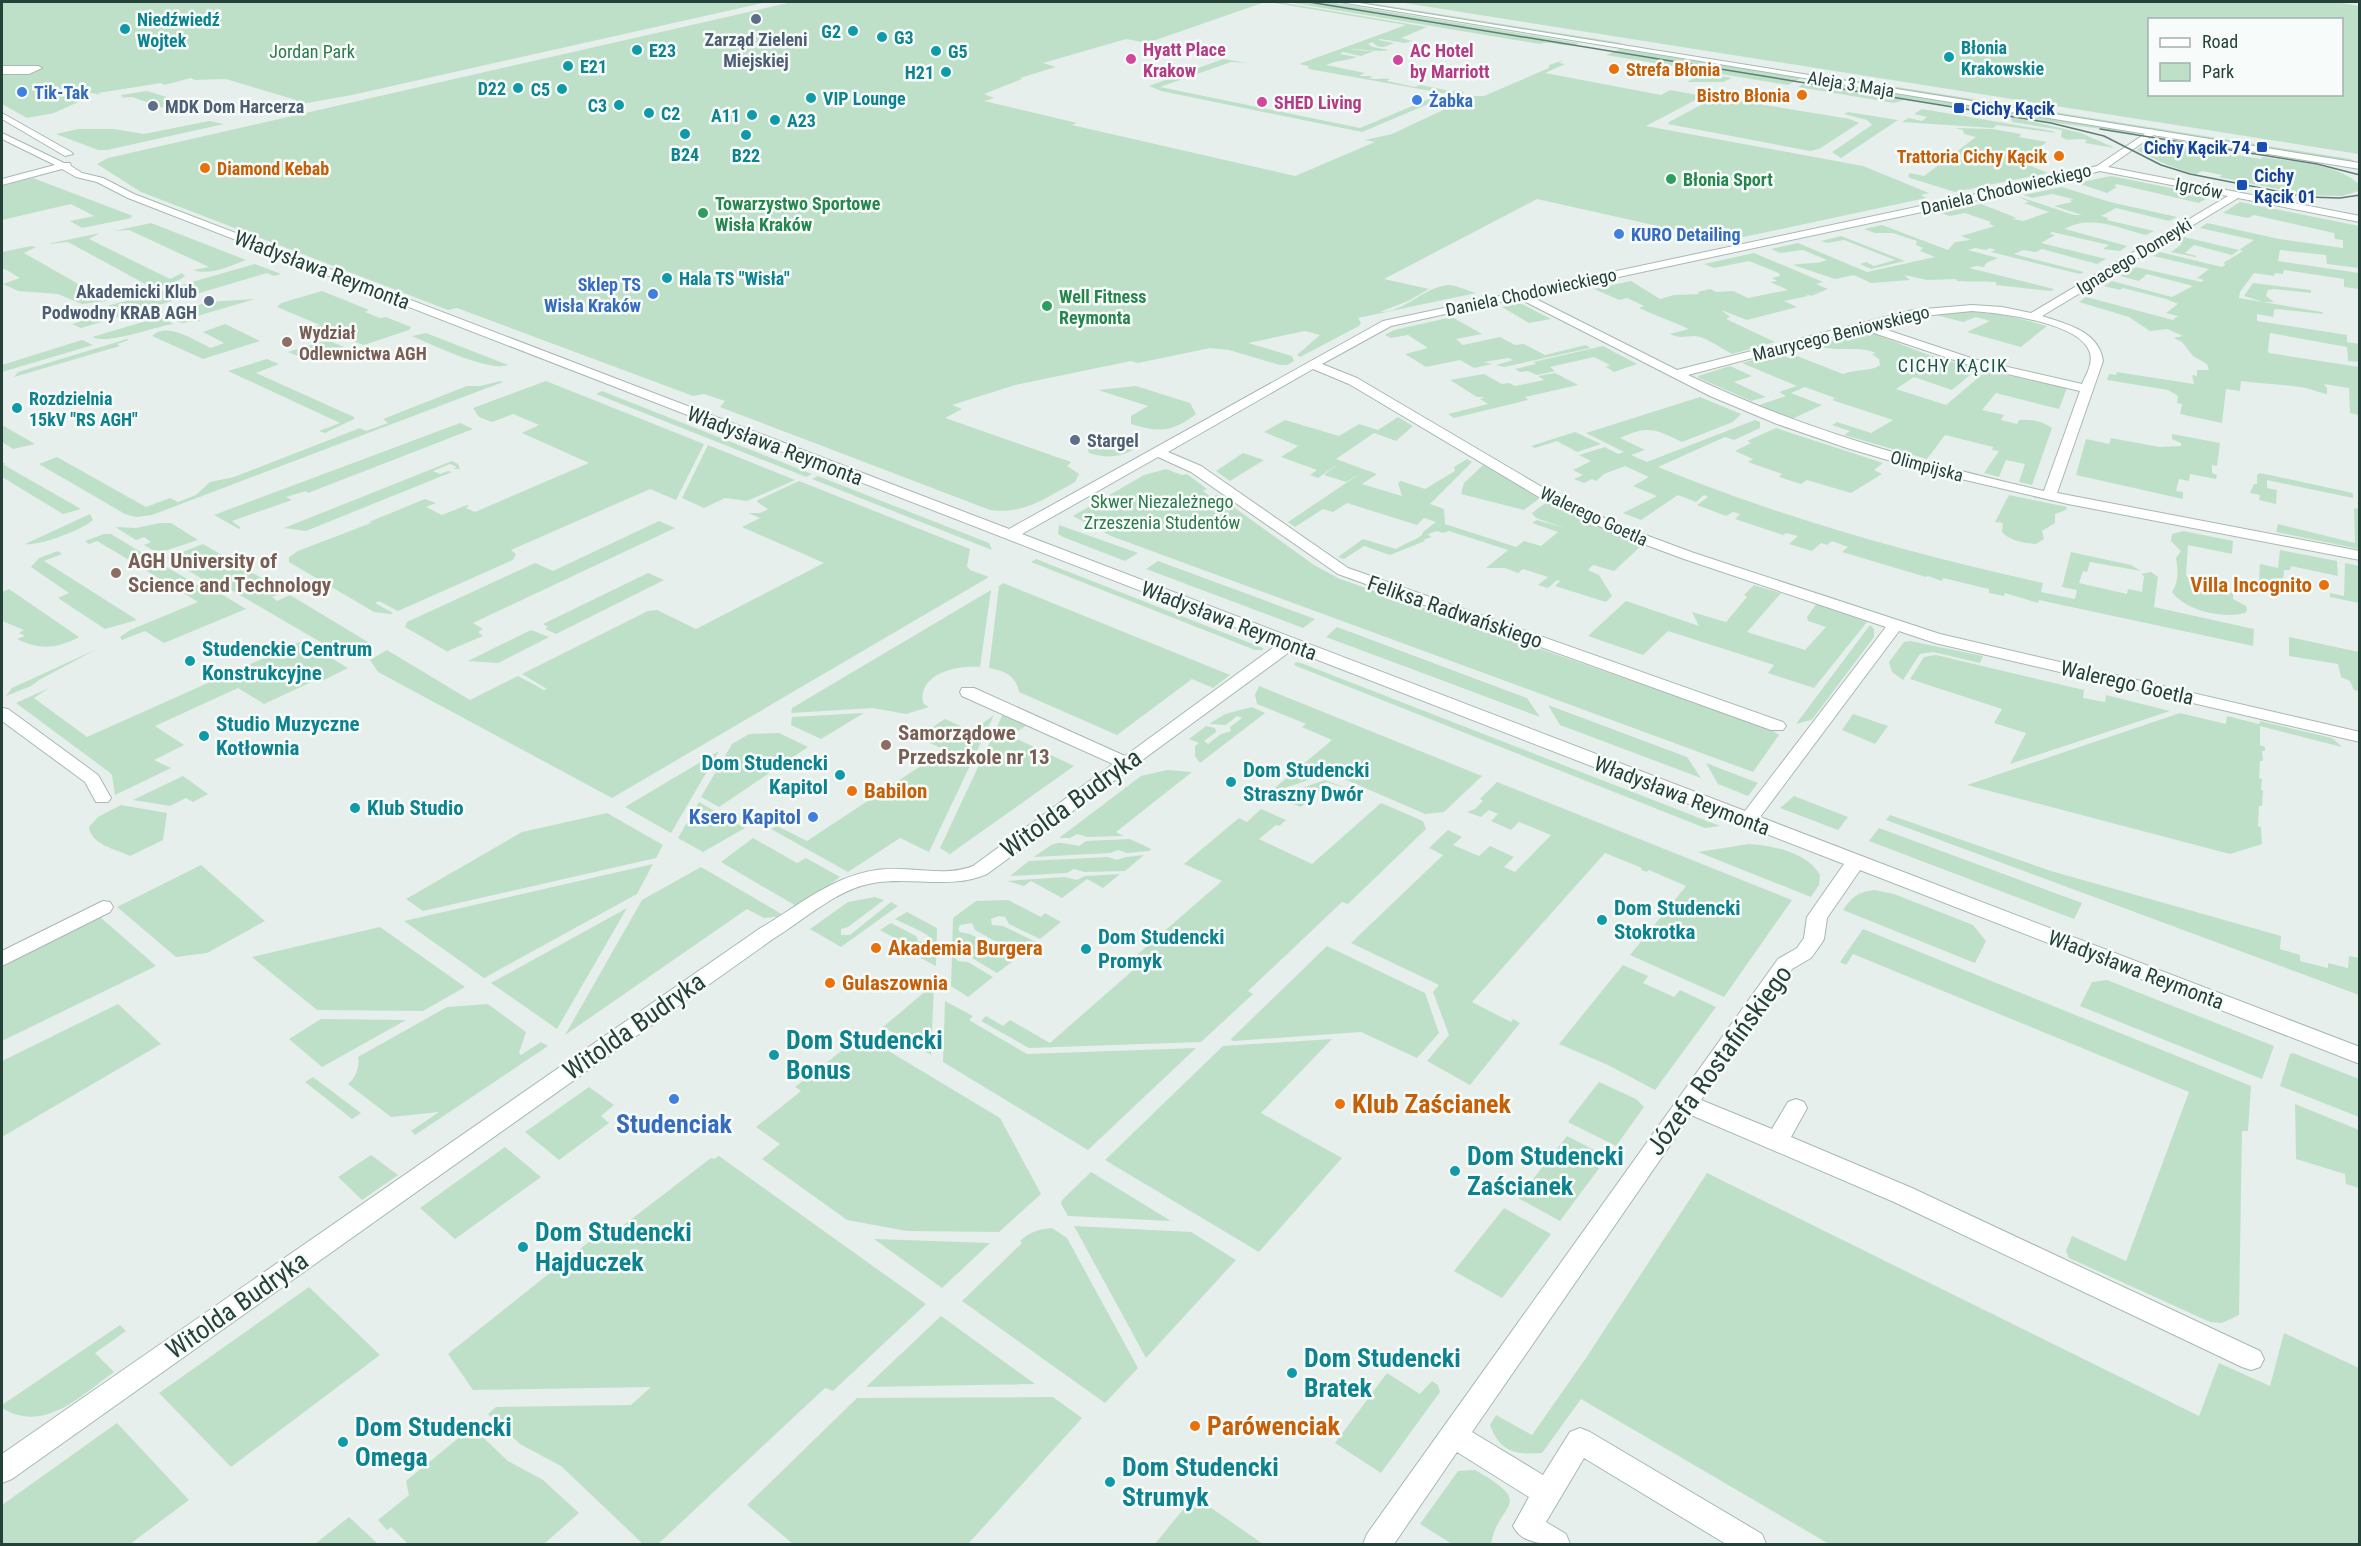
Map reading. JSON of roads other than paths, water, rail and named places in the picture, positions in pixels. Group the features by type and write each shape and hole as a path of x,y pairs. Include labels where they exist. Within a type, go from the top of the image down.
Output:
{"street":[{"name":"Aleja 3 Maja","path":"1343,2 2360,166"},
{"name":"Władysława Reymonta","path":"2,116 6,122 98,172 100,180"},
{"path":"2100,168 2152,132"},
{"name":"Władysława Reymonta","path":"2,135 79,175 100,180 163,208 2360,1056"},
{"path":"2,182 63,166 85,164"},
{"name":"Igrców","path":"2100,168 2360,219"},
{"name":"Daniela Chodowieckiego","path":"1008,536 1383,325 2057,180 2100,168"},
{"name":"Ignacego Domeyki","path":"2032,317 2235,195"},
{"name":"Olimpijska","path":"1520,295 1677,375 1753,410 1840,442 1961,476 2360,556"},
{"name":"Maurycego Beniowskiego","path":"1677,375 1913,312 1945,308 1986,309 2032,317 2068,329 2093,346 2097,361 2049,495"},
{"path":"1863,325 1965,362 2087,389"},
{"name":"Walerego Goetla","path":"1312,365 1353,381 1532,487 1604,524 1689,556 1946,640 2360,737"},
{"name":"Feliksa Radwańskiego","path":"1157,452 1196,469 1343,571 1777,726"},
{"path":"1748,821 1896,625"},
{"name":"Witolda Budryka","path":"2,1470 766,933 792,920 838,889 856,881 886,875 949,877 974,872 1289,644"},
{"path":"968,692 1126,763"},
{"path":"2,713 92,779 102,798"},
{"name":"Józefa Rostafińskiego","path":"1377,1545 1685,1103 1785,964 1804,953 1814,939 1817,917 1855,863"},
{"path":"2,959 103,907"},
{"path":"1685,1103 1903,1195 2251,1359"},
{"path":"1777,1141 1796,1108"},
{"path":"1455,1436 1547,1492"},
{"path":"1556,1545 1527,1526 1580,1441 1752,1545"}],"tram line":[{"path":"1309,2 2051,123 2104,136 2161,165 2190,174 2307,197 2340,198 2360,195"},
{"path":"2100,129 2317,164 2360,175"}],"place":[{"name":"Zarząd Zieleni Miejskiej","path":"756,19"},
{"name":"Niedźwiedź Wojtek","path":"125,29"},
{"name":"G2","path":"853,31"},
{"name":"G3","path":"882,37"},
{"name":"E23","path":"637,50"},
{"name":"G5","path":"936,51"},
{"name":"Błonia Krakowskie","path":"1949,57"},
{"name":"Hyatt Place Krakow","path":"1131,59"},
{"name":"AC Hotel by Marriott","path":"1398,60"},
{"name":"E21","path":"568,66"},
{"name":"Strefa Błonia","path":"1614,69"},
{"name":"H21","path":"946,72"},
{"name":"D22","path":"518,88"},
{"name":"C5","path":"562,89"},
{"name":"Tik-Tak","path":"22,92"},
{"name":"Bistro Błonia","path":"1802,95"},
{"name":"VIP Lounge","path":"811,98"},
{"name":"Żabka","path":"1417,100"},
{"name":"SHED Living","path":"1262,102"},
{"name":"C3","path":"619,105"},
{"name":"MDK Dom Harcerza","path":"153,106"},
{"name":"Cichy Kącik","path":"1959,108"},
{"name":"C2","path":"649,113"},
{"name":"A11","path":"752,115"},
{"name":"A23","path":"775,120"},
{"name":"B24","path":"685,134"},
{"name":"B22","path":"746,135"},
{"name":"Cichy Kącik 74","path":"2262,147"},
{"name":"Trattoria Cichy Kącik","path":"2059,156"},
{"name":"Diamond Kebab","path":"205,168"},
{"name":"Błonia Sport","path":"1671,179"},
{"name":"Cichy Kącik 01","path":"2242,185"},
{"name":"Towarzystwo Sportowe Wisła Kraków","path":"703,213"},
{"name":"KURO Detailing","path":"1619,234"},
{"name":"Hala TS \"Wisła\"","path":"667,278"},
{"name":"Sklep TS Wisła Kraków","path":"653,294"},
{"name":"Akademicki Klub Podwodny KRAB AGH","path":"209,301"},
{"name":"Well Fitness Reymonta","path":"1047,306"},
{"name":"Wydział Odlewnictwa AGH","path":"287,342"},
{"name":"Rozdzielnia 15kV \"RS AGH\"","path":"17,408"},
{"name":"Stargel","path":"1075,440"},
{"name":"AGH University of Science and Technology","path":"116,573"},
{"name":"Villa Incognito","path":"2324,585"},
{"name":"Studenckie Centrum Konstrukcyjne","path":"190,661"},
{"name":"Studio Muzyczne Kotłownia","path":"204,736"},
{"name":"Samorządowe Przedszkole nr 13","path":"886,745"},
{"name":"Dom Studencki Kapitol","path":"840,775"},
{"name":"Dom Studencki Straszny Dwór","path":"1231,782"},
{"name":"Babilon","path":"852,791"},
{"name":"Klub Studio","path":"355,808"},
{"name":"Ksero Kapitol","path":"813,817"},
{"name":"Dom Studencki Stokrotka","path":"1602,920"},
{"name":"Akademia Burgera","path":"876,948"},
{"name":"Dom Studencki Promyk","path":"1086,949"},
{"name":"Gulaszownia","path":"830,983"},
{"name":"Dom Studencki Bonus","path":"774,1055"},
{"name":"Studenciak","path":"674,1099"},
{"name":"Klub Zaścianek","path":"1340,1104"},
{"name":"Dom Studencki Zaścianek","path":"1455,1171"},
{"name":"Dom Studencki Hajduczek","path":"523,1247"},
{"name":"Dom Studencki Bratek","path":"1292,1373"},
{"name":"Parówenciak","path":"1195,1426"},
{"name":"Dom Studencki Omega","path":"343,1442"},
{"name":"Dom Studencki Strumyk","path":"1110,1482"}],"district":[{"name":"CICHY KĄCIK","path":"1953,365"}],"park label":[{"name":"Jordan Park","path":"312,51"},
{"name":"Skwer Niezależnego Zrzeszenia Studentów","path":"1162,511"}]}
